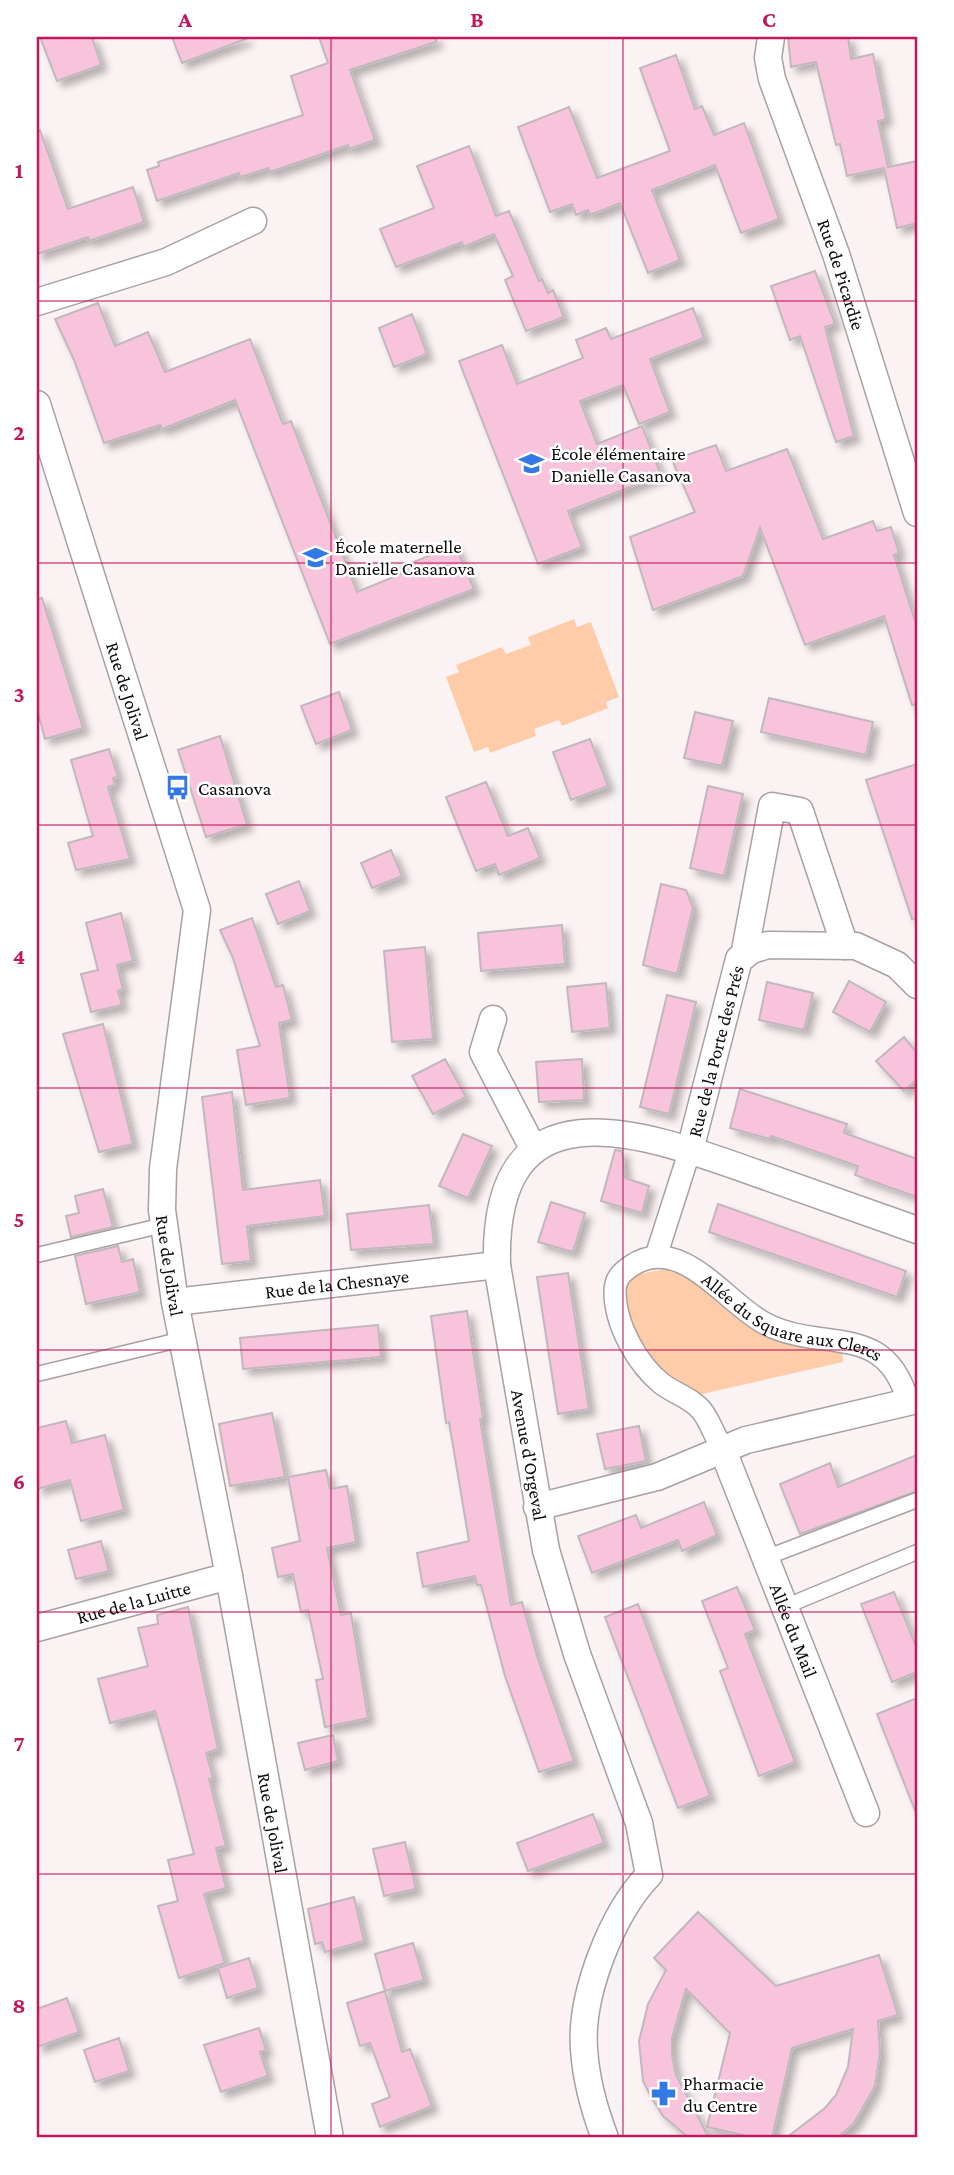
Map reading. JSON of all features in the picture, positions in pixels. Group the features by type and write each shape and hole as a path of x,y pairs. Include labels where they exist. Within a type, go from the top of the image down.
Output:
{"street":[{"name":"Rue de Picardie","path":"771,37 768,58 772,79 836,254 917,513"},
{"path":"37,302 166,262 253,221"},
{"name":"Rue de Jolival","path":"37,404 197,910 163,1169 164,1225 175,1302 229,1576 330,2138"},
{"name":"Rue de la Porte des Prés","path":"744,956 772,806 800,811 845,946"},
{"name":"Rue de la Porte des Prés","path":"690,1150 739,959 768,945 845,946 877,953 897,965 917,985"},
{"path":"493,1019 483,1052 534,1150"},
{"name":"Avenue d'Orgeval","path":"605,2138 589,2087 583,2046 587,2006 612,1931 633,1892 649,1875 639,1823 555,1586 537,1507 497,1265 496,1225 501,1202 511,1177 534,1150 575,1133 610,1132 690,1150 917,1230"},
{"path":"690,1150 656,1256 633,1265 618,1276 615,1291 619,1316 627,1338 643,1362 661,1383 701,1410 722,1448"},
{"name":"Allée du Square aux Clercs","path":"537,1507 657,1477 722,1448 912,1401 890,1362 875,1352 849,1343 765,1324 681,1261 656,1256"},
{"name":"Rue de la Chesnaye","path":"175,1302 497,1265"},
{"name":"Allée du Mail","path":"722,1448 866,1813"},
{"name":"Rue de la Luitte","path":"37,1628 229,1576"}],"lane":[{"path":"37,1255 164,1225"},
{"path":"37,1374 183,1339"},
{"path":"765,1558 917,1500"},
{"path":"784,1606 917,1552"}],"shaded area":[{"path":"574,619 577,627 591,622 619,697 606,702 608,708 562,726 559,720 534,729 536,736 490,753 488,747 474,752 446,677 459,672 456,665 502,647 506,654 531,645 528,637"},
{"path":"672,1268 842,1352 843,1362 693,1396 665,1376 631,1331 621,1285 633,1275"}],"building":[{"path":"40,37 92,37 101,65 57,81"},
{"path":"172,37 245,37 246,39 182,63"},
{"path":"319,37 436,37 436,42 350,70 375,140 349,149 348,145 270,172 269,168 240,177 239,173 157,201 147,170 159,166 158,162 303,115 291,76 328,63"},
{"path":"788,37 848,37 851,59 873,54 886,119 878,121 888,167 917,161 917,223 897,228 884,168 847,176 840,144 836,145 816,62 791,67"},
{"path":"676,55 695,109 702,106 714,135 744,123 779,219 741,233 715,165 652,190 680,260 648,273 620,203 590,215 588,210 576,215 572,204 550,212 518,127 569,107 597,178 670,151 640,68"},
{"path":"40,130 68,209 133,187 144,222 89,241 88,237 37,254 37,131"},
{"path":"469,146 496,216 509,211 539,281 542,279 548,293 553,290 564,317 526,331 505,280 513,276 494,234 463,247 462,242 396,267 380,229 434,208 417,166"},
{"path":"815,271 835,324 825,327 854,436 836,442 800,336 790,340 771,286"},
{"path":"98,303 115,346 148,332 165,372 250,339 283,424 291,421 357,592 401,574 399,568 455,545 474,589 330,644 235,400 162,429 160,425 104,443 74,360 55,319"},
{"path":"693,308 704,338 650,359 670,412 639,424 623,385 580,401 597,444 642,426 661,475 568,511 582,547 538,564 459,361 502,345 517,384 583,358 576,340 606,328 611,339"},
{"path":"412,314 427,354 394,367 379,328"},
{"path":"716,445 726,471 787,449 823,539 873,521 877,531 891,527 899,553 894,555 917,627 917,704 912,705 884,616 805,645 760,528 743,576 653,610 630,537 695,512 672,460"},
{"path":"42,598 83,728 45,739 37,709 37,599"},
{"path":"339,692 352,730 316,744 301,706"},
{"path":"769,698 873,722 866,755 761,732"},
{"path":"695,712 733,721 722,766 684,758"},
{"path":"220,736 247,824 206,837 178,750"},
{"path":"590,739 608,786 571,800 553,752"},
{"path":"109,749 118,777 113,778 115,785 108,787 130,859 76,870 68,843 93,836 71,760"},
{"path":"917,764 917,918 912,919 866,780"},
{"path":"486,782 508,836 528,828 540,858 499,875 495,864 476,871 446,797"},
{"path":"708,786 743,794 724,876 690,868"},
{"path":"391,850 402,876 372,888 361,863"},
{"path":"299,881 310,911 278,924 266,894"},
{"path":"661,884 686,890 693,908 677,974 643,965"},
{"path":"121,913 133,961 117,965 123,989 118,991 122,1005 91,1012 81,974 98,970 86,923"},
{"path":"252,918 276,987 283,985 292,1020 279,1023 290,1098 246,1105 237,1050 260,1046 233,958 220,930"},
{"path":"562,925 565,964 481,971 478,933"},
{"path":"425,947 433,1039 392,1042 384,951"},
{"path":"849,981 886,1002 870,1032 833,1012"},
{"path":"767,982 813,993 804,1030 759,1020"},
{"path":"606,983 610,1028 572,1032 567,987"},
{"path":"667,995 696,1002 669,1114 640,1107"},
{"path":"103,1024 133,1144 99,1152 63,1034"},
{"path":"904,1037 917,1053 917,1079 904,1091 876,1061"},
{"path":"445,1059 466,1097 433,1114 412,1076"},
{"path":"582,1059 584,1100 539,1102 536,1062"},
{"path":"740,1089 847,1124 844,1133 917,1159 917,1197 855,1175 858,1166 771,1136 770,1139 730,1128"},
{"path":"232,1092 243,1190 320,1180 325,1216 247,1226 251,1261 222,1264 202,1097"},
{"path":"463,1134 492,1146 468,1198 439,1186"},
{"path":"615,1150 622,1151 625,1178 649,1186 642,1213 601,1201"},
{"path":"103,1189 113,1227 71,1237 66,1216 79,1213 75,1196"},
{"path":"551,1202 585,1213 573,1252 538,1242"},
{"path":"718,1204 906,1271 897,1297 709,1232"},
{"path":"429,1205 434,1244 351,1250 347,1214"},
{"path":"118,1246 122,1262 133,1259 140,1292 86,1304 75,1256"},
{"path":"568,1273 589,1409 558,1414 537,1277"},
{"path":"467,1311 483,1418 480,1419 511,1605 522,1602 537,1656 574,1761 539,1772 505,1676 481,1585 477,1585 475,1576 423,1587 417,1553 469,1541 449,1422 446,1423 431,1316"},
{"path":"378,1325 381,1357 243,1369 240,1338"},
{"path":"272,1413 285,1477 230,1486 219,1424"},
{"path":"66,1421 72,1443 105,1435 124,1510 81,1521 70,1480 37,1489 37,1428"},
{"path":"639,1426 646,1461 605,1469 597,1434"},
{"path":"917,1455 917,1491 800,1534 780,1484 830,1463 838,1487"},
{"path":"326,1470 330,1489 347,1486 356,1542 327,1548 341,1615 351,1613 368,1718 325,1727 316,1680 323,1679 308,1610 301,1612 293,1574 278,1577 272,1548 300,1541 288,1477"},
{"path":"704,1502 717,1535 682,1551 678,1540 592,1573 578,1536 636,1515 641,1528"},
{"path":"101,1541 109,1571 76,1579 68,1550"},
{"path":"737,1587 755,1630 745,1634 795,1762 759,1776 720,1671 728,1668 702,1601"},
{"path":"894,1592 917,1649 917,1672 892,1682 861,1604"},
{"path":"638,1604 710,1796 678,1808 605,1617"},
{"path":"188,1607 218,1749 206,1753 213,1778 209,1779 226,1846 216,1848 226,1888 204,1894 225,1963 179,1978 158,1906 178,1901 168,1860 194,1854 177,1788 155,1711 110,1723 98,1679 148,1666 138,1628 158,1624 157,1615"},
{"path":"917,1698 917,1812 916,1813 877,1714"},
{"path":"333,1735 338,1761 305,1770 298,1743"},
{"path":"593,1814 604,1843 528,1871 517,1843"},
{"path":"405,1842 416,1889 384,1896 373,1849"},
{"path":"354,1897 364,1941 325,1952 322,1942 315,1944 308,1909"},
{"path":"698,1912 776,1986 879,1955 898,2015 878,2021 880,2053 875,2086 854,2123 837,2138 786,2138 825,2108 836,2095 848,2067 853,2029 792,2048 772,2138 756,2138 707,2127 730,2033 686,1989 672,2038 672,2055 676,2075 709,2138 689,2138 663,2116 651,2097 643,2081 639,2041 648,2004 666,1970 654,1958"},
{"path":"413,1943 424,1980 385,1991 375,1954"},
{"path":"249,1958 258,1988 227,1998 218,1968"},
{"path":"385,1991 402,2052 410,2049 432,2106 380,2127 372,2104 390,2097 370,2043 360,2046 347,2003"},
{"path":"67,1998 79,2032 37,2047 37,2009"},
{"path":"259,2028 266,2050 260,2052 268,2076 221,2092 204,2045"},
{"path":"119,2038 129,2071 95,2082 84,2050"}],"place":[{"name":"École élémentaire Danielle Casanova","path":"531,464"},
{"name":"École maternelle Danielle Casanova","path":"315,557"},
{"name":"Casanova","path":"178,788"},
{"name":"Pharmacie du Centre","path":"663,2094"}]}
